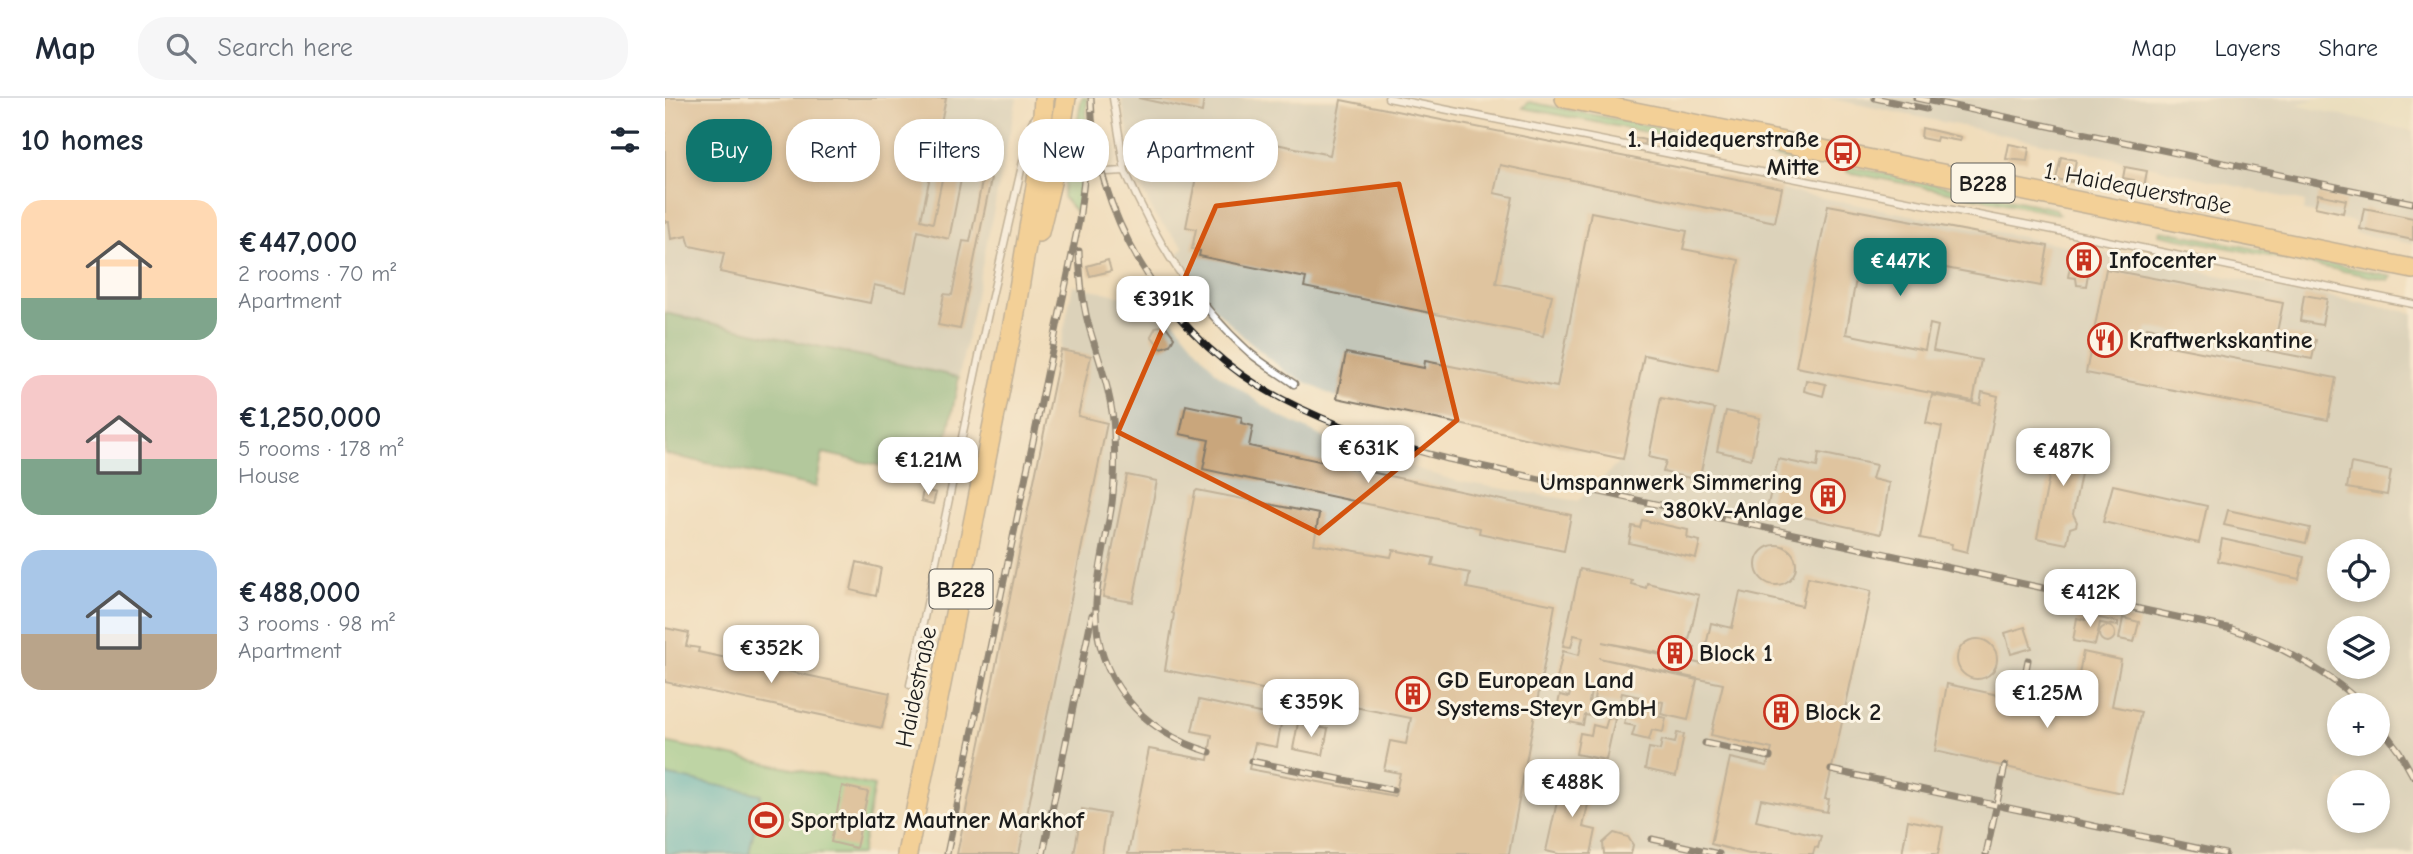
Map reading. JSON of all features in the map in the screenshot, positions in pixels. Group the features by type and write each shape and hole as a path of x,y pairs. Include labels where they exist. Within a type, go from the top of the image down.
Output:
{"main road":[{"name":"Haidestraße","path":"1060,119 1066,98"},
{"name":"1. Haidequerstraße","path":"1565,98 2413,269"},
{"name":"Haidestraße","path":"907,854 1043,182"}],"lane":[{"path":"1113,98 1123,159"},
{"path":"1388,98 2413,304"},
{"path":"910,685 987,318 1032,122 1044,103"},
{"path":"1130,182 1145,216 1177,270 1202,305 1251,354 1294,384"}],"highlighted area":[{"path":"1399,184 1457,420 1319,533 1118,432 1216,206"}],"shaded area":[{"path":"665,98 1017,98 1004,161 1004,119 894,119 894,182 1000,182 959,377 665,313"},
{"path":"1121,98 1341,100 1782,190 2413,313 2413,854 957,854 1073,285 1161,305 1217,373 1279,416 1333,442 1456,481 1578,501 1622,460 1337,398 1285,371 1248,341 1214,308 1176,256 1184,247 1154,215 1139,182 1278,182 1278,119 1125,119"},
{"path":"1827,98 2319,98 2295,105 2413,131 2413,244 2354,233 2355,222 2304,211 2305,202 2096,154"},
{"path":"2319,98 2413,98 2413,131 2294,105"}],"green space":[{"path":"1082,98 1087,98 1086,119 1078,119"},
{"path":"1529,102 1790,154 1799,162 1523,108"},
{"path":"1848,166 2056,209 2059,214 1847,172"},
{"path":"1065,182 1078,182 1082,187 1077,213 1063,197"},
{"path":"2160,230 2392,277 2388,280 2159,234"},
{"path":"665,313 959,377 939,479 823,453 816,487 665,454"},
{"name":"Sportplatz Mautner Markhof","path":"665,742 874,786 861,854 665,854"}],"water":[{"path":"665,775 761,794 749,854 665,854"}],"building":[{"path":"665,98 946,98 942,119 894,119 894,182 929,182 921,220 933,223 941,182 961,182 949,239 918,231 906,292 874,285 870,303 720,272 724,253 690,246 687,236 671,239 669,222 665,222"},
{"path":"1138,98 1204,98 1202,112"},
{"path":"1341,100 1782,188 1775,222 1500,165 1494,193 1513,197 1496,283 1552,295 1543,336 1304,287 1306,278 1199,256 1200,251 1192,249 1196,229 1186,227 1195,182 1278,182 1278,144 1330,155"},
{"path":"1922,128 1961,137 1960,141 1937,137 1936,141 1921,138"},
{"path":"1631,137 1645,140 1644,146 1630,143"},
{"path":"2009,144 2029,148 2027,161 2006,159"},
{"path":"2061,157 2076,160 2072,182 2056,179"},
{"path":"2125,167 2147,171 2143,192 2133,191 2134,180 2123,178"},
{"path":"982,182 990,182 960,329 938,325 944,294 952,295 963,241 970,242"},
{"path":"2190,194 2221,200 2220,210 2188,204"},
{"path":"2318,194 2346,200 2343,213 2315,207"},
{"path":"1828,205 2048,246 2041,286 1861,252 1846,334 1925,350 1930,324 1938,326 1933,351 1981,360 1973,401 1796,367"},
{"path":"2364,208 2413,218 2413,240 2360,229"},
{"path":"1591,212 1687,231 1683,249 1739,260 1718,370 1644,355 1623,459 1337,398 1346,353 1424,368 1425,361 1557,387"},
{"name":"Infocenter","path":"2074,246 2098,251 2095,269 2089,268 2086,286 2077,285 2076,278 2068,277"},
{"path":"1108,260 1111,271 1090,276 1087,266"},
{"path":"2106,269 2283,303 2277,332 2316,340 2312,359 2147,327 2144,341 2336,378 2328,420 2086,373"},
{"path":"2304,295 2327,299 2322,325 2300,321"},
{"path":"1165,325 1174,337 1170,345 1161,348 1151,336 1156,327"},
{"path":"1061,350 1091,356 1078,416 1107,423 1019,854 957,854"},
{"path":"1806,380 1826,384 1823,396 1804,391"},
{"path":"1982,392 1998,396 1967,552 1951,548 1952,544 1920,538 1942,427 1926,423 1932,395 1980,404"},
{"path":"1661,398 1715,409 1699,480 1663,472 1666,461 1649,457"},
{"path":"1186,405 1242,417 1241,423 1253,426 1249,446 1571,515 1564,551 1479,533 1480,528 1203,469 1209,440 1180,434"},
{"path":"1726,411 1760,418 1751,459 1717,451"},
{"path":"2058,432 2088,438 2073,514 2077,522 2076,526 2070,528 2067,544 2037,538"},
{"name":"Umspannwerk Simmering - 380kV-Anlage","path":"1819,453 1876,465 1872,479 1889,483 1881,534 1767,509 1778,459 1817,467"},
{"path":"2351,463 2391,471 2387,495 2347,488"},
{"path":"1127,475 1157,481 1133,602 1103,597"},
{"path":"2113,485 2207,506 2199,543 2103,522"},
{"path":"923,490 936,493 933,504 921,501"},
{"name":"GD European Land Systems-Steyr GmbH","path":"1197,490 1319,514 1314,544 1391,557 1393,550 1434,558 1432,565 1470,573 1467,588 1555,605 1509,854 1128,854 1149,749 1208,760 1212,735 1192,731 1199,700 1282,718 1277,747 1255,743 1249,769 1395,796 1400,773 1384,770 1390,741 1406,744 1411,718 1165,670 1174,614 1172,613"},
{"path":"2228,510 2310,528 2306,543 2224,525"},
{"path":"1642,520 1688,530 1687,538 1700,541 1696,558 1629,543 1632,526 1640,528"},
{"path":"2222,539 2304,557 2299,579 2218,561"},
{"path":"1776,545 1790,551 1796,565 1790,579 1776,585 1762,579 1756,565 1762,551"},
{"path":"857,562 881,568 876,596 851,590"},
{"path":"1580,569 1632,580 1631,584 1646,588 1647,583 1699,595 1688,645 1695,647 1692,659 1602,642 1702,664 1711,623 1732,628 1740,592 1802,606 1808,577 1871,591 1825,799 1829,799 1827,812 1761,799 1756,821 1821,836 1818,848 1815,847 1813,854 1749,854 1711,844 1730,758 1767,766 1772,749 1711,735 1723,684 1599,658 1697,680 1688,720 1661,714 1663,702 1659,701 1656,716 1666,718 1663,732 1652,730 1649,740 1632,736 1635,726 1624,724 1627,710 1637,712 1640,697 1622,693 1619,705 1594,699 1596,688 1592,687 1589,702 1599,704 1596,717 1585,715 1583,725 1565,721 1567,711 1557,709 1560,695 1569,697 1573,682 1557,679 1563,651 1579,655 1583,637 1574,635 1571,647 1563,646"},
{"path":"2086,615 2118,622 2118,626 2100,623 2095,645 2073,641 2077,618 2085,620"},
{"path":"2123,618 2139,622 2134,642 2119,639"},
{"path":"2107,626 2113,628 2113,640 2107,642 2101,640 2099,634 2101,628"},
{"path":"2025,627 2032,648 2011,654 2005,633"},
{"path":"665,628 689,633 686,646 699,648 698,652 890,693 882,728 665,682"},
{"path":"1977,639 1985,640 1991,645 1996,651 1996,667 1991,673 1985,678 1977,679 1969,678 1963,673 1958,667 1957,659 1958,651 1963,645 1969,640"},
{"path":"2083,652 2121,660 2112,706 2141,712 2122,793 1935,751 1947,684 2058,708 2060,699 2074,702"},
{"path":"1608,718 1615,719 1606,760 1576,754 1580,733 1591,735 1593,725 1605,728"},
{"path":"1298,723 1328,729 1323,755 1293,749"},
{"path":"1677,733 1684,734 1676,776 1645,769 1649,748 1660,750 1662,740 1675,743"},
{"path":"1563,775 1593,782 1583,827 1596,830 1591,854 1559,854 1546,851"},
{"path":"842,786 868,792 856,848 831,842"},
{"path":"1082,809 1109,814 1102,854 1074,854"},
{"path":"1908,820 1943,827 1938,854 1902,854"},
{"path":"1614,833 1628,837 1633,845 1631,854 1604,854 1603,843"}],"railway":[{"path":"1091,98 1095,140 1105,182 1120,223 1140,262 1164,299 1193,332 1224,361 1259,386 1303,410 1375,438 1448,459 2232,629 2302,660 2349,693"},
{"path":"1875,98 1926,109"},
{"path":"1916,98 2413,203"},
{"path":"947,854 1079,221 1084,182"},
{"path":"1079,251 1085,310 1109,394 1114,433 1113,494 1096,603 1097,630 1103,655 1126,698 1143,716 1185,743 1210,752"},
{"path":"1043,854 1092,615"},
{"path":"2020,699 2028,660"},
{"path":"2390,739 2413,776"},
{"path":"1705,743 1770,757"},
{"path":"1251,761 1393,790"},
{"path":"1986,854 2005,766"},
{"path":"1831,770 2225,854"},
{"path":"1652,839 1719,854"}],"place":[{"name":"1. Haidequerstraße Mitte","path":"1843,153"},
{"name":"Infocenter","path":"2084,260"},
{"name":"Kraftwerkskantine","path":"2105,340"},
{"name":"Umspannwerk Simmering - 380kV-Anlage","path":"1828,496"},
{"name":"Block 1","path":"1675,653"},
{"name":"GD European Land Systems-Steyr GmbH","path":"1413,694"},
{"name":"Block 2","path":"1781,712"},
{"name":"Sportplatz Mautner Markhof","path":"766,820"}]}
